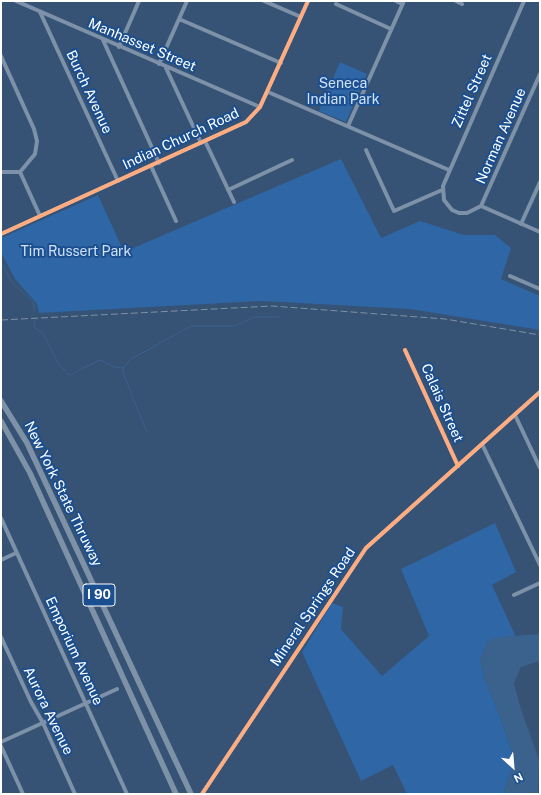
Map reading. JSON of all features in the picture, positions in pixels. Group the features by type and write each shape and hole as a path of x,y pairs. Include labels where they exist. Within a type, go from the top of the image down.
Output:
{"highway":[{"name":"New York State Thruway","path":"1,401 30,450 190,793"},
{"name":"New York State Thruway","path":"1,421 34,480 176,794"}],"street":[{"name":"Manhasset Street","path":"16,1 260,107"},
{"path":"119,47 139,1"},
{"path":"159,64 187,1"},
{"path":"264,1 301,17"},
{"name":"Indian Church Road","path":"1,234 159,163 243,124 251,118 260,107 268,92 308,1"},
{"path":"348,126 403,2 396,1"},
{"path":"456,1 462,4"},
{"name":"Zittel Street","path":"442,190 449,170 524,1"},
{"path":"336,4 391,29"},
{"name":"Burch Avenue","path":"40,12 118,182"},
{"path":"179,19 280,63"},
{"path":"103,40 159,163"},
{"path":"1,56 34,128 37,141 35,154 20,172"},
{"path":"166,67 234,202"},
{"name":"Norman Avenue","path":"481,206 540,74"},
{"path":"268,92 449,170"},
{"path":"366,150 394,210 442,190 444,200 456,212 467,213 481,206 540,232"},
{"path":"228,190 292,160"},
{"path":"151,166 176,221"},
{"path":"1,172 20,172"},
{"path":"20,172 40,216"},
{"path":"521,224 540,182"},
{"path":"510,276 540,289"},
{"name":"Calais Street","path":"405,350 458,466"},
{"name":"Mineral Springs Road","path":"202,794 366,548 540,392"},
{"path":"515,415 540,468"},
{"path":"482,444 540,565"},
{"name":"Emporium Avenue","path":"1,518 75,683 87,703 127,794"},
{"path":"1,560 16,553"},
{"path":"514,595 540,583"},
{"name":"Aurora Avenue","path":"1,638 31,702 43,723 75,794"},
{"path":"1,742 117,689"},
{"path":"1,746 23,794"}],"green space":[{"name":"Seneca Indian Park","path":"340,62 367,74 346,122 319,111"},
{"name":"Tim Russert Park","path":"341,159 381,238 420,221 464,235 495,235 511,248 501,279 540,296 540,330 410,309 261,301 39,313 37,304 15,279 1,252 1,238 98,195 124,252"},
{"path":"495,523 516,572 492,585 516,637 498,637 480,660 485,679 515,761 503,794 407,794 393,765 361,781 302,652 332,603 343,607 341,629 382,676 429,636 401,569"}],"shaded area":[{"path":"540,634 540,661 521,667 514,683 520,706 539,760 538,793 503,794 515,761 485,679 480,660 487,642 498,637"}],"waterway":[{"path":"1,262 13,284 31,299 34,305 34,311"},
{"path":"147,433 124,375 123,368 131,359 191,326 234,326 255,317 279,317"},
{"path":"34,320 35,328 43,333 58,363 68,374 72,375 100,360 115,367 123,368"}],"railway":[{"path":"1,320 272,306 445,319 540,335"}],"cycle path":[{"path":"1,234 246,122 260,107 308,1"},
{"path":"405,350 458,466"},
{"path":"202,794 366,548 540,392"}]}
